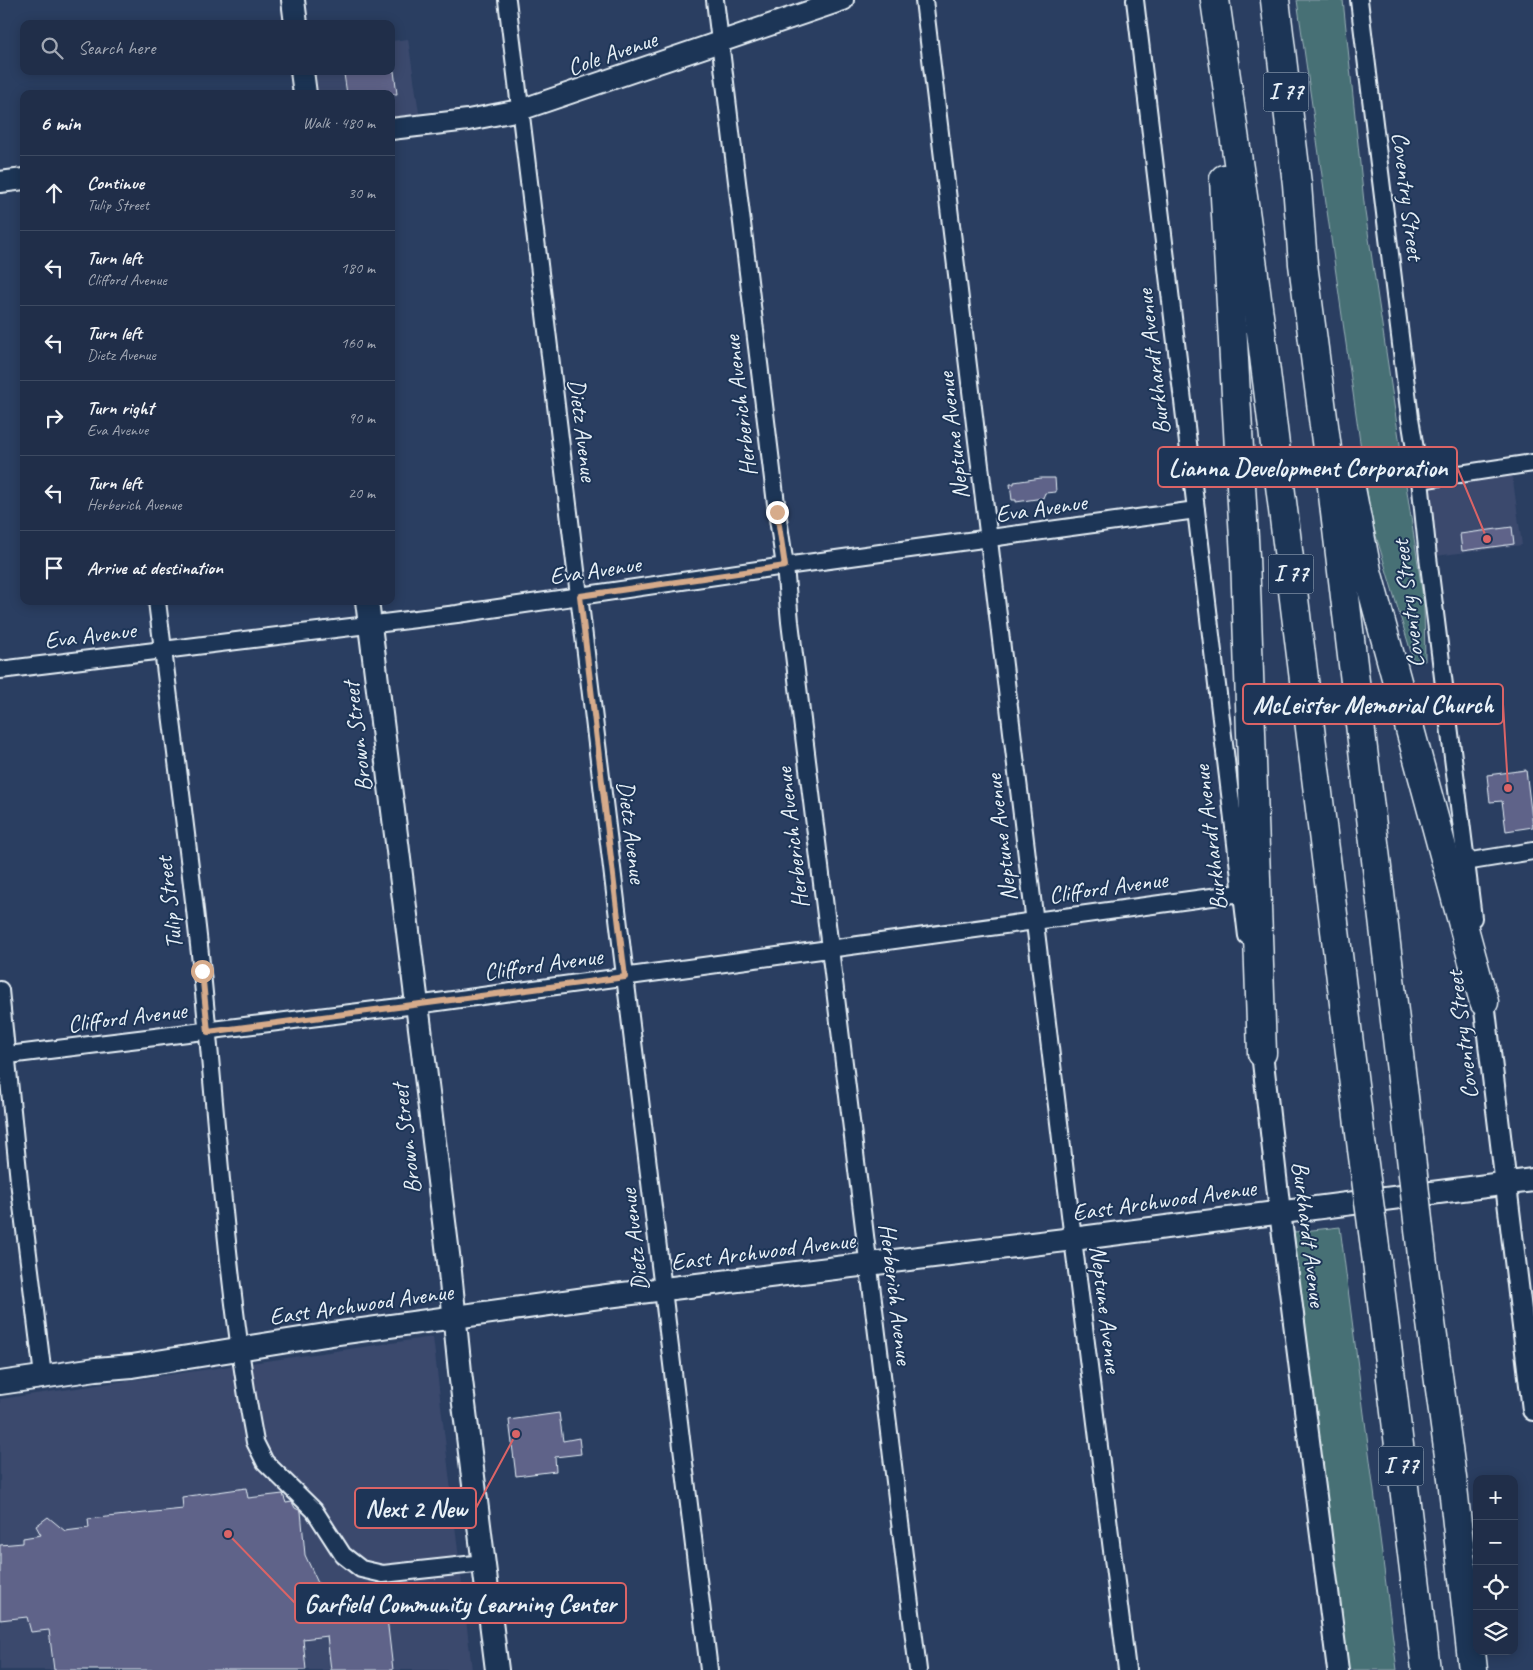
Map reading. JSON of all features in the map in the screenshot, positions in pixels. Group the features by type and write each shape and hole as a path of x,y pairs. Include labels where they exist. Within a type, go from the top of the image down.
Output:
{"highway":[{"path":"1214,0 1245,557 1262,1053"},
{"name":"I 77","path":"1214,0 1253,267 1426,1670"},
{"name":"I 77","path":"1275,0 1298,184 1303,264 1334,505 1422,1256 1452,1478 1473,1670"},
{"path":"1298,184 1325,315 1341,434 1355,513 1368,571 1484,1002"}],"main road":[{"path":"294,0 296,20"},
{"path":"303,75 304,90"},
{"name":"Brown Street","path":"367,605 407,932 412,957 416,1005 449,1262 497,1670"},
{"name":"East Archwood Avenue","path":"0,1383 42,1376 132,1366 454,1316 1340,1206 1533,1180"}],"street":[{"name":"Dietz Avenue","path":"507,0 710,1670"},
{"name":"Herberich Avenue","path":"715,0 918,1670"},
{"name":"Cole Avenue","path":"395,129 468,120 520,110 843,0"},
{"name":"Neptune Avenue","path":"924,0 1073,1239 1127,1670"},
{"name":"Burkhardt Avenue","path":"1135,0 1241,893 1338,1670"},
{"name":"Coventry Street","path":"1359,0 1409,409 1420,480 1533,1410"},
{"path":"0,182 20,180"},
{"path":"1420,480 1533,463"},
{"name":"Eva Avenue","path":"0,670 580,596 1196,510"},
{"name":"Tulip Street","path":"156,605 201,962 220,1180 240,1348 255,1442 265,1462 314,1510 343,1555 361,1570 383,1574 484,1563"},
{"path":"1465,862 1533,852"},
{"name":"Clifford Avenue","path":"4,1055 208,1032 416,1005 1241,893"},
{"path":"0,990 4,1055 42,1376"}],"shaded area":[{"path":"408,39 421,126 395,129 395,90 304,90 303,75 395,75 395,41"},
{"path":"1511,466 1522,545 1428,557 1420,480"},
{"path":"433,1337 472,1670 0,1670 0,1399"}],"green space":[{"path":"1297,0 1343,0 1365,212 1424,604 1425,661 1413,659 1371,519"},
{"path":"1340,1227 1397,1670 1343,1670 1294,1232"}],"building":[{"path":"344,75 395,75 397,94 395,94 395,90 346,90"},
{"path":"1041,478 1055,478 1056,492 1045,493 1043,498 1016,502 1016,500 1012,500 1010,484"},
{"path":"1512,527 1514,544 1462,551 1460,534"},
{"path":"1526,770 1533,827 1506,831 1502,801 1490,802 1487,775"},
{"path":"559,1413 563,1441 579,1438 581,1454 555,1457 556,1471 516,1476 509,1420"},
{"path":"246,1488 248,1498 283,1494 286,1503 292,1502 295,1508 301,1511 305,1555 325,1598 384,1592 393,1670 331,1670 327,1636 303,1639 306,1670 54,1670 49,1630 31,1632 27,1617 0,1620 0,1545 23,1543 23,1538 41,1535 36,1526 48,1517 65,1531 89,1528 88,1519 183,1509 182,1497"}],"place":[{"name":"Lianna Development Corporation","path":"1487,539"},
{"name":"McLeister Memorial Church","path":"1508,788"},
{"name":"Next 2 New","path":"516,1434"},
{"name":"Garfield Community Learning Center","path":"228,1534"}],"route":[{"path":"202,971 208,1032 625,977 580,596 785,566 777,512"}]}
